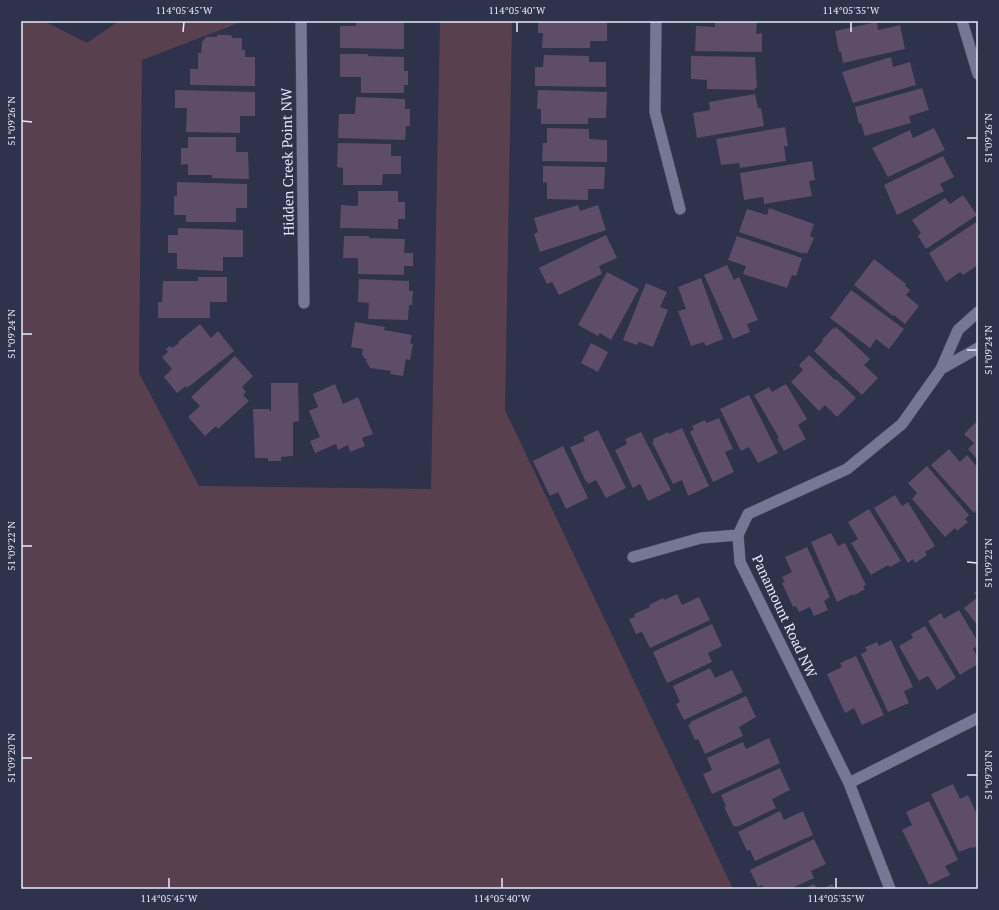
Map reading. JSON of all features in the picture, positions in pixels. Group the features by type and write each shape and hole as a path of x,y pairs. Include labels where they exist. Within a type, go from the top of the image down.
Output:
{"street":[{"name":"Hidden Creek Point NW","path":"301,21 304,302"},
{"path":"656,21 655,112 680,209"},
{"path":"962,21 978,74"},
{"name":"Panamount Road NW","path":"890,889 849,783 740,562 738,535 748,514 847,469 902,424 941,369 958,330 978,312"},
{"name":"Panamount Road NW","path":"941,369 978,348"},
{"path":"633,557 701,538 738,535"},
{"path":"849,783 978,718"}],"shaded area":[{"path":"21,21 44,21 87,43 119,21 244,21 142,60 139,373 199,486 431,489 440,21 512,21 505,410 733,889 21,889"}],"building":[{"path":"356,21 404,21 404,49 340,48 340,26 356,26"},
{"path":"538,21 607,21 607,41 590,41 590,48 542,48 543,33 538,33"},
{"path":"715,21 757,21 756,34 762,33 762,52 695,51 696,26 715,27"},
{"path":"877,22 878,30 900,25 905,49 843,63 841,52 839,52 835,31"},
{"path":"217,35 228,35 232,36 232,38 242,38 242,50 245,50 245,57 255,57 255,86 190,85 190,69 198,69 198,53 201,53 202,42 206,37 217,37"},
{"path":"340,54 368,54 368,56 404,57 404,71 408,71 408,85 404,85 404,93 361,93 361,77 340,77"},
{"path":"544,55 589,56 589,62 606,62 606,87 535,86 535,67 543,67"},
{"path":"691,56 755,57 757,88 755,88 755,90 707,89 707,80 691,79"},
{"path":"891,57 893,67 910,62 916,85 853,103 842,72"},
{"path":"922,88 929,110 909,116 911,123 865,136 861,123 859,124 855,107"},
{"path":"175,90 255,92 255,116 240,116 240,133 186,132 187,108 175,108"},
{"path":"538,90 607,92 606,118 588,118 588,124 541,124 541,109 537,109"},
{"path":"755,94 758,108 761,108 764,126 697,138 693,113 710,110 709,102"},
{"path":"356,97 405,99 405,109 410,109 410,126 406,126 405,140 338,138 339,114 355,114"},
{"path":"785,127 788,146 784,146 786,161 740,168 739,163 721,165 716,139"},
{"path":"547,128 589,129 589,139 607,140 607,162 542,161 543,143 547,143"},
{"path":"934,128 945,150 888,177 872,148 910,130 913,138"},
{"path":"188,137 236,137 236,152 248,152 249,179 212,178 212,175 188,175 188,164 181,165 181,148 188,148"},
{"path":"338,143 391,144 391,156 401,156 401,174 383,174 382,185 343,185 343,168 337,167"},
{"path":"943,156 954,177 940,184 944,191 897,215 884,185"},
{"path":"812,161 815,180 809,181 812,196 764,204 763,197 744,200 740,173"},
{"path":"543,166 605,167 604,189 588,189 588,200 547,199 547,182 543,183"},
{"path":"177,182 247,184 247,208 236,208 236,222 187,222 186,215 174,215 174,196 177,196"},
{"path":"358,191 398,191 398,202 405,202 405,219 398,219 398,229 340,228 341,205 358,206"},
{"path":"963,195 977,215 926,249 918,236 921,233 912,220 945,198 950,204"},
{"path":"578,205 580,211 598,205 606,230 540,252 534,234 538,232 534,218"},
{"path":"769,208 814,224 810,236 814,238 807,254 739,232 747,209 767,215"},
{"path":"978,221 978,265 963,275 960,272 946,282 929,253"},
{"path":"178,228 243,230 243,257 223,257 223,271 177,269 177,253 168,253 168,235 178,235"},
{"path":"606,235 617,258 599,266 602,274 559,295 552,282 547,284 539,268"},
{"path":"344,236 369,236 369,238 405,239 404,253 413,253 413,266 404,266 404,275 358,274 358,258 343,258"},
{"path":"737,236 802,258 796,276 792,275 787,288 743,274 746,266 728,260"},
{"path":"874,259 906,284 905,286 910,290 906,295 919,306 905,324 854,285"},
{"path":"727,265 734,280 739,277 758,320 747,324 750,332 733,339 704,275"},
{"path":"607,272 639,289 611,340 600,333 598,336 578,325"},
{"path":"198,277 227,277 227,302 210,302 210,318 158,318 158,302 162,302 163,281 198,281"},
{"path":"701,278 723,339 706,346 704,342 691,346 678,311 686,309 678,287"},
{"path":"359,279 409,281 409,291 413,291 412,305 409,305 408,320 368,319 369,303 358,302"},
{"path":"646,283 667,292 660,307 668,310 653,347 639,342 637,345 623,340"},
{"path":"851,290 904,329 889,349 876,339 870,348 830,318"},
{"path":"355,322 385,327 384,330 412,335 410,343 413,344 410,360 406,359 403,376 390,374 391,371 370,368 366,361 367,359 365,359 362,354 363,349 351,347"},
{"path":"200,324 211,338 218,331 234,351 187,388 186,386 177,393 164,377 172,369 162,357 168,352 166,349 170,346 172,348 179,343 178,342"},
{"path":"836,327 870,359 864,365 878,378 862,395 814,351 833,328 834,329"},
{"path":"591,343 608,352 598,372 581,363"},
{"path":"809,355 856,398 837,417 825,405 819,411 791,382 803,370 799,365"},
{"path":"235,356 253,376 242,387 246,392 243,395 249,401 218,429 216,426 205,436 188,417 200,406 191,397"},
{"path":"271,383 298,383 299,421 293,422 293,456 281,457 281,461 268,461 268,458 255,458 253,409 269,409 271,411"},
{"path":"335,384 343,404 358,397 373,434 362,438 365,446 350,452 348,445 338,450 336,444 315,453 310,441 320,437 309,411 318,407 313,394"},
{"path":"786,384 807,419 798,425 806,439 784,451 777,439 779,438 754,395 769,387 772,392"},
{"path":"749,395 778,453 758,463 749,447 741,451 720,409"},
{"path":"719,418 733,449 725,452 734,472 713,482 690,432 694,429 692,426 705,420 706,423"},
{"path":"978,420 978,460 968,449 974,443 964,434"},
{"path":"682,428 709,486 688,496 682,480 673,484 652,442 654,441 653,439 668,432 669,434"},
{"path":"598,430 626,488 606,498 596,480 588,484 587,481 586,482 570,447 585,441 583,437"},
{"path":"641,432 671,490 648,501 640,484 633,488 615,450 627,444 625,439"},
{"path":"563,446 588,498 566,509 558,492 550,496 533,461"},
{"path":"949,449 960,462 967,455 978,468 978,509 974,513 931,465"},
{"path":"927,466 969,515 965,519 968,522 957,531 955,528 945,537 912,499 917,493 908,483"},
{"path":"895,495 902,506 908,502 935,546 925,552 927,555 915,563 913,559 908,563 874,508"},
{"path":"869,509 901,561 890,567 888,565 871,575 851,543 858,539 848,522"},
{"path":"831,533 838,546 845,543 866,585 863,586 865,589 853,596 853,594 837,602 811,542"},
{"path":"807,547 830,597 824,601 828,610 814,616 810,607 799,612 796,606 793,607 782,583 785,582 782,577 792,572 785,557"},
{"path":"978,590 978,597 974,593"},
{"path":"677,594 682,605 699,597 710,620 650,648 642,632 636,634 629,619 635,617 634,614 650,607 649,605 663,598 664,600"},
{"path":"978,597 978,626 964,608"},
{"path":"959,610 978,642 978,645 973,649 978,658 978,664 960,675 928,621 941,613 944,619"},
{"path":"712,624 722,646 708,653 712,662 667,683 653,652"},
{"path":"925,626 956,678 937,690 928,676 919,681 899,646 913,638 911,634"},
{"path":"891,640 913,687 904,691 909,703 888,712 861,654 867,651 865,647 877,642 879,646"},
{"path":"856,656 884,715 862,725 854,708 845,713 827,674 842,667 840,663"},
{"path":"710,668 715,678 732,670 743,692 684,720 676,704 680,702 673,686"},
{"path":"746,696 756,717 739,727 743,736 705,754 698,739 695,740 688,725 691,724 690,722"},
{"path":"769,738 780,763 712,794 703,774 712,770 707,758 743,742 746,749"},
{"path":"780,768 790,790 772,799 776,808 737,827 734,827 724,807 726,806 721,795"},
{"path":"953,784 960,799 968,795 978,816 978,846 959,852 931,794"},
{"path":"929,801 958,860 945,866 950,875 929,885 902,830 912,825 906,812"},
{"path":"780,811 784,820 803,811 813,835 755,861 750,850 747,851 738,832"},
{"path":"814,839 826,864 811,871 814,878 790,889 764,889 762,885 758,887 750,870"},
{"path":"814,884 817,889 803,889"},
{"path":"832,884 835,889 822,889"}]}
